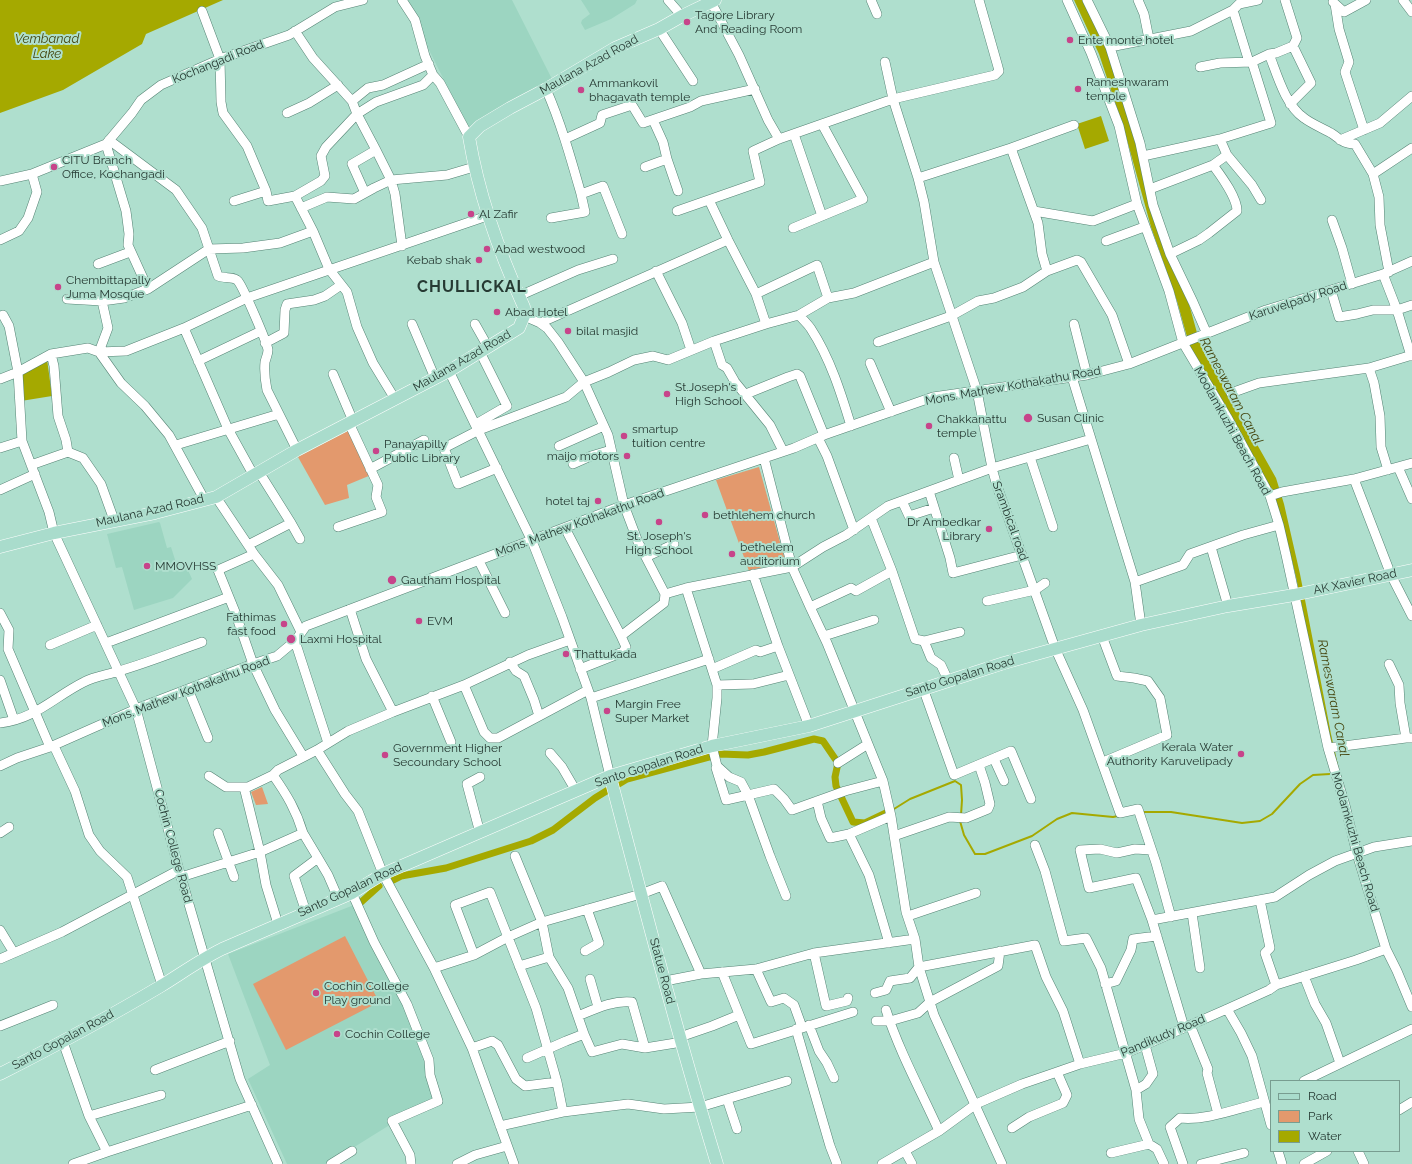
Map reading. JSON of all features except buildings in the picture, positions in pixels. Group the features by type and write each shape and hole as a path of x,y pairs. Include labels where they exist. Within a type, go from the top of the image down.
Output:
{"main road":[{"name":"Maulana Azad Road","path":"469,137 480,126 615,48 659,29 713,1"},
{"path":"469,137 474,168 487,216 524,307 524,316"},
{"name":"Maulana Azad Road","path":"0,546 114,520 155,513 210,498 256,474 297,450 449,371 519,328 524,316"},
{"name":"AK Xavier Road","path":"1299,594 1412,570"},
{"name":"Santo Gopalan Road","path":"0,1074 63,1042 162,985 204,958 278,924 352,893 383,874 576,792 610,776 714,756 948,680 1055,648 1141,625 1228,606 1299,594"},
{"name":"Statue Road","path":"610,776 681,1040 718,1164"}],"street":[{"name":"Kochangadi Road","path":"0,181 32,174 107,142 141,100 161,85 220,59 288,35 335,7 363,0"},
{"path":"402,0 415,20 425,56 433,75 440,83 469,137"},
{"path":"668,0 682,16"},
{"path":"871,0 877,14"},
{"path":"676,211 760,182 753,151 779,139 893,99 995,75 999,71 979,0"},
{"name":"Moolamkuzhi Beach Road","path":"1067,0 1091,53 1119,126 1137,204 1144,227 1169,291 1184,342 1270,496 1299,594 1331,748 1357,854 1386,949 1412,1007"},
{"path":"1087,0 1110,47 1138,136 1153,205 1170,254 1194,302 1206,334"},
{"path":"1138,0 1144,14 1149,39"},
{"path":"1110,47 1191,31 1237,5 1258,0"},
{"path":"1200,66 1220,63 1251,62 1293,46 1297,38 1285,0"},
{"path":"1333,2 1344,12 1366,0"},
{"path":"1403,0 1412,12"},
{"path":"713,1 779,139"},
{"path":"1333,2 1349,62 1345,72 1364,130"},
{"path":"1142,156 1220,139 1271,123 1251,62 1237,5"},
{"path":"202,12 220,59 222,113 247,146 266,191 268,201 295,196 320,181 324,176 320,156 326,147 357,114 376,102 423,85 433,75"},
{"path":"659,29 694,81"},
{"path":"295,31 313,58 352,101 357,114 391,180 395,194 402,246"},
{"path":"1290,104 1311,82 1293,46"},
{"path":"1231,393 1258,383 1369,368 1412,356 1386,273 1380,226 1379,197 1373,174 1355,144 1344,144 1332,133 1303,118 1290,104 1269,54"},
{"name":"Srambical road","path":"885,62 893,99 924,202 934,262 977,391 992,468 1055,648 1083,710 1103,762 1120,813 1139,813 1152,850"},
{"path":"352,101 368,88 383,85 429,64"},
{"path":"287,113 308,103 338,85"},
{"path":"546,89 565,139 585,212 551,218"},
{"path":"565,139 600,123 602,115 632,105 643,124 690,107 701,101 755,89"},
{"path":"1340,140 1380,123 1412,96"},
{"path":"653,120 663,142 666,159 678,191"},
{"path":"793,228 862,199 822,124"},
{"path":"918,178 1011,148 1074,125"},
{"path":"794,134 822,216"},
{"path":"1220,139 1227,155 1252,185 1261,200"},
{"path":"107,142 176,190 202,228 218,276 232,278 238,281 247,298 268,350 264,370 264,379 267,390 297,450"},
{"path":"107,142 126,211 129,234 128,245 148,289"},
{"path":"1011,148 1038,223 1042,254 1047,271"},
{"path":"1373,174 1412,148"},
{"path":"365,193 352,164 376,150"},
{"path":"1150,189 1213,165 1227,155"},
{"path":"645,167 666,159"},
{"path":"1170,254 1209,234 1237,211 1236,203 1213,165"},
{"path":"301,208 327,197 354,199 391,180 447,175 474,168"},
{"path":"0,239 19,231 28,218 37,192 32,174"},
{"path":"581,194 602,186 622,234"},
{"path":"234,201 266,191"},
{"path":"295,196 313,231 329,270 347,292 357,327 373,363 395,399"},
{"path":"709,200 756,294 766,324"},
{"path":"1034,211 1093,221 1137,204"},
{"path":"0,379 18,372 51,354 88,348 99,352 126,351 184,328 247,298 487,216"},
{"path":"1332,220 1352,284"},
{"path":"1106,241 1144,227"},
{"path":"67,299 102,301 124,298 148,289 209,249 243,248 280,243 313,231"},
{"path":"540,323 728,240"},
{"path":"98,264 130,252"},
{"path":"519,296 578,270 613,259"},
{"path":"878,342 951,316 978,301 994,298 1023,287 1047,271 1077,260 1081,262 1112,315 1129,364"},
{"name":"Karuvelpady Road","path":"1184,342 1266,310 1386,273 1412,261"},
{"path":"477,427 566,397 584,382 634,360 653,356 668,360 714,340 799,315 828,298 854,293 934,262"},
{"path":"756,294 817,265 828,298"},
{"path":"656,271 682,323 691,350"},
{"path":"265,343 284,333 285,310 287,304 308,301 325,296 341,285"},
{"path":"1331,290 1339,317 1373,310 1397,310 1412,305"},
{"path":"99,352 108,328 102,301"},
{"name":"Cochin College Road","path":"3,315 10,326 18,372 22,441 49,512 54,533 136,709 180,873 204,958 230,1041 240,1080 278,1164"},
{"path":"799,315 811,328 824,352 844,400 851,426"},
{"path":"524,316 540,323 546,328 558,342 584,382 608,435 624,505 638,542 665,594 664,603 621,636"},
{"path":"412,324 435,378"},
{"path":"475,324 484,350 508,406 444,448 458,484 497,468"},
{"path":"1074,324 1088,375"},
{"path":"184,328 228,429 256,474 291,523 300,539"},
{"path":"198,361 261,331"},
{"path":"714,340 722,365 728,368 735,382 770,425 784,451"},
{"name":"Mons. Mathew Kothakathu Road","path":"0,766 17,758 52,747 136,709 277,656 295,641 306,626 624,505 764,458 933,397 1088,375 1129,364 1184,342"},
{"path":"99,352 121,383 145,406 169,435 210,498 278,585 301,632"},
{"path":"51,354 54,366 58,416 66,440 68,452"},
{"path":"870,363 891,412"},
{"path":"1369,368 1374,382 1380,416 1381,447 1388,470"},
{"path":"449,371 532,541 590,694 610,776"},
{"path":"333,374 370,469 378,485 376,497 382,512 338,527"},
{"path":"746,394 788,377 798,374 800,376 854,530"},
{"path":"1072,377 1135,582 1141,625"},
{"path":"176,445 279,414"},
{"path":"559,446 604,426"},
{"path":"665,594 686,588 792,567 823,547 854,530 888,506 992,468 1091,439"},
{"path":"370,469 424,440"},
{"path":"0,448 22,441"},
{"path":"573,464 591,456 611,450"},
{"path":"31,465 68,452 83,458 101,484 114,520"},
{"path":"1030,457 1053,527"},
{"path":"764,458 792,567 824,636 883,781 891,816 908,916 915,940 919,967 934,1015 976,1104 1002,1164"},
{"path":"954,458 959,480"},
{"path":"1270,496 1282,492 1354,479 1412,463"},
{"path":"1398,467 1412,499"},
{"path":"0,490 35,474"},
{"path":"1354,479 1391,575 1412,616"},
{"path":"929,491 950,558 953,573 1022,555"},
{"path":"902,501 908,516 934,508"},
{"path":"871,518 892,571 915,639 924,641 960,632"},
{"path":"248,545 291,523"},
{"path":"1135,582 1183,565 1190,554 1243,535 1279,525"},
{"path":"565,528 626,647 624,652 580,669"},
{"path":"646,557 674,544"},
{"path":"1210,547 1228,606"},
{"path":"254,554 218,570 253,664 275,710 303,756"},
{"path":"479,561 505,613"},
{"path":"810,607 851,588 856,591 892,571"},
{"path":"753,574 808,726"},
{"path":"987,601 1035,590 1045,583"},
{"path":"686,588 717,685 714,756 726,800 774,789 792,810 835,794 883,781"},
{"path":"106,643 229,597"},
{"path":"350,609 366,659 393,712"},
{"path":"0,613 9,630 8,649 35,713 75,790 89,835 100,851 127,877 162,985"},
{"path":"824,636 874,620"},
{"path":"50,645 97,625"},
{"path":"1102,636 1117,676 1148,681 1160,698 1167,735 1103,762"},
{"path":"209,776 226,787 248,787 273,775 278,770 328,744 348,731 432,696 464,685 510,662 570,640"},
{"path":"295,641 328,744"},
{"path":"924,641 931,658 941,665 948,680"},
{"path":"0,723 35,713 84,682 202,642"},
{"path":"712,669 756,650 760,652 778,646"},
{"path":"464,685 484,732 490,738 498,738 539,716 590,694 709,659"},
{"path":"510,662 516,671 524,676 539,716"},
{"path":"1331,748 1409,738 1400,703 1399,685 1389,664"},
{"path":"717,685 753,684 789,675"},
{"path":"0,680 14,720"},
{"path":"923,688 954,776 1011,751 1031,800"},
{"path":"188,689 208,738"},
{"path":"432,696 451,742"},
{"path":"838,764 868,744"},
{"path":"317,750 345,794 358,811 383,874 434,968 472,1048 514,1164"},
{"path":"550,753 562,767 576,792"},
{"path":"714,756 717,766 729,777 741,782 748,795 786,896"},
{"path":"994,759 1004,781"},
{"path":"894,836 949,817 966,818 988,808 990,804 986,783 979,765"},
{"path":"273,775 298,815 303,833 328,875 338,898"},
{"path":"480,777 467,784 480,833"},
{"path":"244,787 260,852 266,885 278,924"},
{"path":"818,801 821,818 830,838 849,834 891,816"},
{"path":"0,833 10,827"},
{"path":"0,959 62,932 133,894 180,873 229,862 260,852 303,833"},
{"path":"218,834 234,877"},
{"path":"849,834 869,875 889,943"},
{"path":"1152,920 1275,897 1309,875 1335,861 1374,847 1412,841"},
{"path":"1035,845 1045,871 1064,941 1086,938 1101,968 1136,1090 1139,1119 1149,1144 1157,1149 1164,1164"},
{"path":"1171,917 1152,850 1135,849 1117,853 1100,849 1080,850 1089,888 1136,878 1152,920 1187,1026 1208,1069 1206,1073 1218,1114"},
{"path":"515,856 542,922 549,957 568,988 592,1052 622,1044 645,1048 681,1040 740,1015"},
{"path":"306,912 294,876 318,858"},
{"path":"434,968 474,955 508,937 542,922 641,894 662,886 701,974"},
{"path":"474,955 454,905 490,892 536,1008 563,1112"},
{"path":"352,893 374,942 407,1004 429,1060 430,1075 438,1101 392,1121 410,1156 411,1164"},
{"path":"908,916 976,893"},
{"path":"1260,900 1270,948 1265,953 1276,985"},
{"path":"585,951 599,943 587,909"},
{"path":"1192,913 1200,968"},
{"path":"0,930 14,954"},
{"path":"1105,984 1116,982 1131,950 1133,939 1157,936"},
{"path":"665,981 701,974 756,969 814,952 915,940"},
{"path":"875,994 886,990 890,981 910,978 919,967 1036,945 1046,977 1063,1012 1080,1064"},
{"name":"Pandikudy Road","path":"882,1164 939,1131 976,1104 1022,1084 1080,1064 1126,1053 1269,990 1276,985 1386,949"},
{"path":"876,1021 890,1021 918,1013 930,1002 998,966 1000,951"},
{"path":"814,952 826,1006 847,1001 848,998"},
{"path":"519,966 549,957"},
{"path":"756,969 771,1002 784,998 794,1005 802,1027 830,1146 837,1164"},
{"path":"722,972 751,1044 853,1012"},
{"path":"1304,976 1315,1004 1326,1022 1340,1063"},
{"path":"590,979 598,1007"},
{"path":"578,1016 598,1007 623,1001 632,1002 645,1048"},
{"path":"0,1026 53,1005"},
{"path":"1227,1009 1252,1056 1266,1097 1270,1119"},
{"path":"886,1010 939,1131"},
{"path":"802,1027 827,1063 834,1078"},
{"path":"1306,1080 1412,1029"},
{"path":"527,1058 547,1048 584,1034"},
{"path":"155,1070 230,1041"},
{"path":"472,1048 492,1041 498,1045 516,1079 525,1086 556,1082"},
{"path":"63,1042 89,1116 107,1152"},
{"path":"1136,1090 1146,1084 1153,1074 1145,1045"},
{"path":"1012,1128 1029,1117 1063,1102 1067,1095 1057,1072"},
{"path":"500,1126 563,1112 628,1104 664,1109 700,1107 788,1081"},
{"path":"89,1116 161,1095"},
{"path":"1183,1164 1170,1127 1180,1118 1191,1120 1218,1114 1266,1097"},
{"path":"727,1099 737,1129"},
{"path":"1400,1109 1412,1102"},
{"path":"73,1164 252,1105"},
{"path":"1111,1153 1149,1144"},
{"path":"457,1164 475,1156 507,1146"},
{"path":"331,1164 352,1151"},
{"path":"905,1151 912,1164"},
{"path":"1278,1152 1282,1164"},
{"path":"1304,1164 1325,1152"},
{"path":"1358,1152 1364,1164"},
{"path":"1201,1164 1244,1153"}],"shaded area":[{"path":"407,0 512,0 553,81 468,128 426,44"},
{"path":"581,0 637,0 635,4 611,19 585,30 581,23 582,20 590,14"},
{"name":"MMOVHSS","path":"159,522 167,548 171,547 177,566 179,568 187,568 192,579 173,598 134,610 122,567 116,568 107,534"},
{"name":"Cochin College","path":"354,905 404,1005 427,1064 433,1098 327,1164 287,1164 248,1079 270,1065 228,954"}],"green space":[{"path":"348,431 371,475 347,485 349,498 325,505 298,457"},
{"path":"759,467 785,560 749,571 716,480"},
{"path":"262,787 268,804 256,805 251,792"},
{"name":"Cochin College Play ground","path":"345,936 379,1002 286,1050 253,984"}],"water":[{"name":"Vembanad Lake","path":"0,0 223,0 146,34 142,44 63,90 0,113"},
{"path":"1074,0 1084,0 1108,50 1129,113 1145,177 1206,357 1214,368 1276,478 1284,504 1300,574 1331,734 1357,849 1336,773 1296,577 1284,528 1273,495 1258,465 1200,366 1189,344 1177,301 1151,227 1124,129 1099,54"},
{"path":"1101,116 1109,141 1085,149 1077,124"},
{"path":"47,359 52,396 21,401 20,373"}],"waterway":[{"path":"617,785 627,779 720,754 748,755 814,739 823,741 838,763 835,777 836,786 853,822 865,823 886,813"},
{"path":"1142,812 1171,812 1242,823 1260,821 1272,814 1300,784 1313,775 1330,774"},
{"path":"894,809 910,799 955,781 961,785 961,815"},
{"path":"391,881 401,876 446,868 531,841 553,830 608,790"},
{"path":"960,821 964,835 975,854 985,854 1032,836 1057,819 1072,813 1113,817 1118,816"},
{"path":"359,904 379,886"}],"place":[{"name":"Tagore Library And Reading Room","path":"687,22"},
{"name":"Ente monte hotel","path":"1070,40"},
{"name":"Rameshwaram temple","path":"1078,89"},
{"name":"Ammankovil bhagavath temple","path":"581,90"},
{"name":"CITU Branch Office, Kochangadi","path":"54,167"},
{"name":"Al Zafir","path":"471,214"},
{"name":"Abad westwood","path":"487,249"},
{"name":"Kebab shak","path":"479,260"},
{"name":"Chembittapally Juma Mosque","path":"58,287"},
{"name":"Abad Hotel","path":"497,312"},
{"name":"bilal masjid","path":"568,331"},
{"name":"St.Joseph's High School","path":"667,394"},
{"name":"Susan Clinic","path":"1028,418"},
{"name":"Chakkanattu temple","path":"929,426"},
{"name":"smartup tuition centre","path":"624,436"},
{"name":"Panayapilly Public Library","path":"376,451"},
{"name":"maijo motors","path":"627,456"},
{"name":"hotel taj","path":"598,501"},
{"name":"bethlehem church","path":"705,515"},
{"name":"St. Joseph's High School","path":"659,522"},
{"name":"Dr Ambedkar Library","path":"989,529"},
{"name":"bethelem auditorium","path":"732,554"},
{"name":"MMOVHSS","path":"147,566"},
{"name":"Gautham Hospital","path":"392,580"},
{"name":"EVM","path":"419,621"},
{"name":"Fathimas fast food","path":"284,624"},
{"name":"Laxmi Hospital","path":"291,639"},
{"name":"Thattukada","path":"566,654"},
{"name":"Margin Free Super Market","path":"607,711"},
{"name":"Kerala Water Authority Karuvelipady","path":"1241,754"},
{"name":"Government Higher Secoundary School","path":"385,755"},
{"name":"Cochin College Play ground","path":"316,993"},
{"name":"Cochin College","path":"337,1034"}],"district":[{"name":"CHULLICKAL","path":"472,287"}],"water label":[{"name":"Rameswaram Canal","path":"1231,391"},
{"name":"Rameswaram Canal","path":"1333,698"}]}
